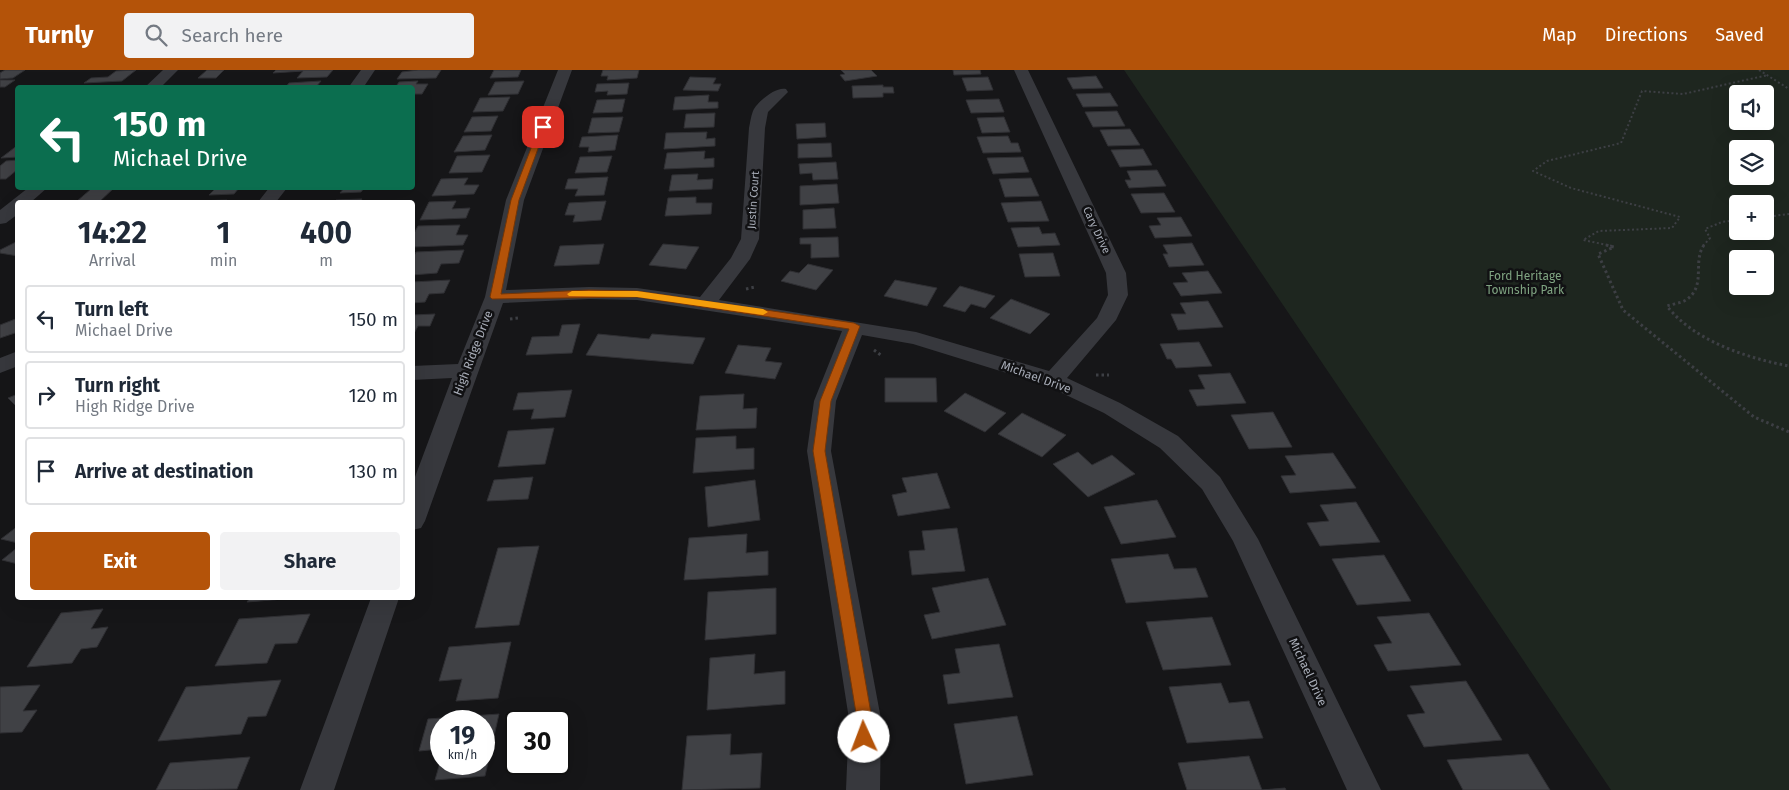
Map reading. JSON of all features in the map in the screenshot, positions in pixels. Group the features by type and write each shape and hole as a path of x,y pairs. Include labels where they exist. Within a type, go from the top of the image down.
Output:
{"street":[{"path":"154,85 171,70"},
{"path":"357,85 368,70"},
{"name":"High Ridge Drive","path":"415,513 495,297 515,200 565,70"},
{"name":"Cary Drive","path":"1021,70 1116,273 1118,295 1106,320 1053,380"},
{"name":"Justin Court","path":"706,303 740,259 750,239 760,111 781,92"},
{"path":"23,200 35,190"},
{"path":"268,200 276,190"},
{"path":"0,219 15,207"},
{"name":"Michael Drive","path":"495,297 589,293 637,294 854,326 916,338 1053,380 1112,408 1168,442 1211,483 1245,539 1364,790"},
{"path":"854,326 825,401 819,451 865,719 863,790"},
{"path":"0,366 15,359"},
{"path":"415,373 466,371"},
{"path":"317,790 384,600"}],"path":[{"path":"1760,70 1789,89"},
{"path":"1768,75 1683,94 1642,91 1621,143 1547,161 1534,171 1571,188 1680,217 1672,228 1599,231 1583,240 1614,247 1598,254 1623,310 1754,417 1789,432"},
{"path":"1774,216 1789,214"},
{"path":"1729,221 1705,228 1710,238 1700,251 1698,287 1686,300 1667,306 1671,314 1688,328 1753,357 1789,366"},
{"path":"746,289 755,287"},
{"path":"510,319 518,318"},
{"path":"873,350 882,356"},
{"path":"1096,375 1109,375"}],"green space":[{"name":"Ford Heritage Township Park","path":"1124,70 1789,70 1789,790 1611,790"}],"building":[{"path":"5,70 25,70 13,78 0,79 0,73"},
{"path":"136,70 122,81 84,83 91,78 108,77 116,71"},
{"path":"207,70 224,70 216,78 198,78"},
{"path":"276,70 333,70 327,77 297,78 303,71 273,73"},
{"path":"441,70 436,78 397,79 402,72"},
{"path":"494,70 521,70 518,77 490,78"},
{"path":"603,70 639,70 637,78 607,80 608,76 601,76"},
{"path":"841,70 871,70 877,76 845,81 840,75 845,74"},
{"path":"953,70 980,70 981,74 954,75"},
{"path":"1096,76 1103,88 1073,89 1067,78"},
{"path":"690,77 716,78 713,84 721,84 718,91 683,90"},
{"path":"988,77 993,90 967,91 962,78"},
{"path":"0,80 15,80 5,87 0,87"},
{"path":"321,81 318,85 287,85 289,83"},
{"path":"418,81 416,84 428,84 422,94 415,94 415,85 397,85 399,82"},
{"path":"524,81 518,94 488,95 495,82"},
{"path":"629,83 627,94 607,95 608,91 595,92 597,84"},
{"path":"883,85 883,87 893,87 894,93 883,93 883,97 853,98 852,86"},
{"path":"1110,93 1118,106 1083,107 1076,94"},
{"path":"709,95 708,102 718,102 718,108 673,110 675,97"},
{"path":"510,97 503,111 473,112 480,98"},
{"path":"625,99 622,112 593,113 597,100"},
{"path":"999,99 1004,112 971,113 966,100"},
{"path":"1117,111 1125,126 1093,127 1085,112"},
{"path":"715,113 714,127 684,128 686,114"},
{"path":"498,116 491,131 464,132 472,117"},
{"path":"623,117 619,132 588,133 592,118"},
{"path":"1004,117 1010,132 982,133 977,118"},
{"path":"825,123 826,137 797,139 796,124"},
{"path":"1130,129 1140,145 1108,146 1100,130"},
{"path":"707,132 706,139 715,138 715,146 664,149 666,133"},
{"path":"492,135 485,150 454,152 463,136"},
{"path":"618,135 615,150 588,152 589,147 579,147 582,137"},
{"path":"1008,136 1011,143 1018,143 1021,152 983,153 977,137"},
{"path":"831,143 832,157 798,158 798,144"},
{"path":"15,147 15,157 1,158"},
{"path":"1143,149 1152,165 1120,167 1111,150"},
{"path":"705,151 704,159 714,158 714,167 664,169 667,153"},
{"path":"490,155 482,172 449,173 457,156"},
{"path":"612,156 607,172 575,173 580,157"},
{"path":"1023,157 1029,172 993,174 987,158"},
{"path":"15,160 15,172 6,179 0,179 0,166 6,161"},
{"path":"836,162 838,179 813,180 812,173 800,174 799,164"},
{"path":"1157,170 1166,186 1129,188 1125,180 1131,180 1127,171"},
{"path":"698,174 697,180 713,179 712,189 669,191 672,175"},
{"path":"608,177 604,195 575,196 578,189 565,189 568,179"},
{"path":"468,178 464,185 479,185 474,194 432,196 441,179"},
{"path":"1031,178 1039,196 1005,197 999,179"},
{"path":"837,184 839,203 800,205 800,186"},
{"path":"90,190 112,190 101,200 78,200"},
{"path":"214,190 237,190 234,194 209,195"},
{"path":"342,190 362,190 361,192 340,193"},
{"path":"1164,193 1175,212 1141,213 1131,194"},
{"path":"696,197 696,203 712,203 711,214 665,216 668,198"},
{"path":"456,201 452,209 470,208 466,218 420,220 429,202"},
{"path":"606,201 601,220 573,222 575,215 565,215 569,203"},
{"path":"1041,201 1049,221 1008,222 1001,203"},
{"path":"834,208 836,228 803,229 803,210"},
{"path":"1181,217 1192,236 1155,238 1149,226 1161,225 1157,218"},
{"path":"460,225 456,235 468,235 463,245 415,247 415,232 418,226"},
{"path":"1039,227 1042,234 1055,233 1060,245 1018,247 1011,228"},
{"path":"838,237 839,257 811,258 811,244 800,244 800,238"},
{"path":"15,242 15,256 0,253 0,250"},
{"path":"1192,243 1204,265 1169,267 1163,254 1168,254 1163,245"},
{"path":"604,244 599,264 554,266 560,246"},
{"path":"663,244 699,247 686,269 649,265"},
{"path":"464,250 459,263 441,264 437,273 415,275 416,252"},
{"path":"1053,253 1060,276 1025,277 1019,254"},
{"path":"808,264 833,270 816,290 781,281 790,271 799,273"},
{"path":"1208,271 1222,293 1181,296 1173,283 1188,282 1182,273"},
{"path":"450,280 444,293 429,294 425,302 415,303 415,282"},
{"path":"895,280 937,288 927,306 884,296"},
{"path":"960,286 995,296 985,308 971,304 965,312 943,306"},
{"path":"1011,299 1050,314 1030,334 990,318"},
{"path":"1208,301 1223,327 1178,330 1171,314 1186,314 1180,303"},
{"path":"435,314 430,326 418,326 415,332 415,315"},
{"path":"15,319 15,333 0,338 0,325"},
{"path":"580,324 572,353 526,355 532,337 559,336 562,325"},
{"path":"598,334 649,339 652,334 705,338 693,364 586,355"},
{"path":"1199,342 1212,366 1176,368 1171,359 1167,359 1160,344"},
{"path":"738,345 771,348 765,361 782,363 775,379 725,373"},
{"path":"1230,373 1246,403 1197,406 1189,390 1205,389 1198,375"},
{"path":"885,378 936,378 937,402 885,402"},
{"path":"572,390 565,417 531,419 534,409 513,410 518,393"},
{"path":"965,393 1006,413 985,432 944,411"},
{"path":"744,394 743,409 757,408 756,428 696,430 700,396"},
{"path":"15,395 15,405 8,398"},
{"path":"1273,412 1292,447 1249,449 1231,415"},
{"path":"1022,413 1066,435 1042,457 998,434"},
{"path":"554,428 545,464 498,467 508,431"},
{"path":"736,436 736,449 754,448 754,469 693,473 696,438"},
{"path":"1078,452 1092,465 1112,455 1135,474 1088,497 1053,464"},
{"path":"1333,453 1356,488 1290,493 1281,476 1296,475 1285,456"},
{"path":"937,473 950,508 898,516 892,495 907,492 902,478"},
{"path":"533,477 528,499 487,501 494,480"},
{"path":"755,480 760,520 708,527 705,487"},
{"path":"1157,500 1176,537 1121,544 1104,507"},
{"path":"1356,502 1380,542 1320,546 1307,523 1329,521 1320,505"},
{"path":"15,528 15,542 1,539"},
{"path":"957,528 965,571 912,575 909,551 925,550 922,531"},
{"path":"747,534 746,553 768,551 768,575 684,580 689,538"},
{"path":"539,546 519,625 475,628 498,548"},
{"path":"15,549 15,563 2,560"},
{"path":"1168,554 1174,569 1196,568 1208,597 1126,603 1111,559"},
{"path":"1384,555 1411,601 1357,605 1332,559"},
{"path":"988,578 1006,625 932,639 924,615 940,612 932,588"},
{"path":"776,588 776,634 705,640 708,592"},
{"path":"248,600 272,600 247,602"},
{"path":"103,609 91,629 108,627 97,647 81,649 72,663 27,667 61,613"},
{"path":"1429,613 1461,665 1388,671 1374,645 1392,643 1377,617"},
{"path":"310,614 297,643 275,644 267,663 215,666 239,619"},
{"path":"1212,617 1231,665 1163,670 1146,622"},
{"path":"511,642 498,698 456,701 462,679 439,681 449,647"},
{"path":"999,644 1013,697 948,704 943,675 960,673 955,649"},
{"path":"755,654 754,674 785,671 785,704 707,710 710,658"},
{"path":"281,680 266,716 248,717 241,734 158,741 186,687"},
{"path":"1466,681 1502,740 1424,747 1407,715 1425,713 1410,686"},
{"path":"1221,683 1229,703 1249,701 1263,738 1187,743 1169,687"},
{"path":"40,685 23,711 37,710 22,732 0,733 0,687"},
{"path":"495,714 499,714 495,732"},
{"path":"1017,716 1033,775 966,784 954,724"},
{"path":"428,719 430,719 430,750 419,751"},
{"path":"731,734 730,755 762,753 760,788 682,790 687,736"},
{"path":"1528,754 1550,790 1463,790 1447,760"},
{"path":"1249,756 1262,790 1187,790 1178,763"},
{"path":"250,757 237,789 156,790 170,763"},
{"path":"436,775 485,775 485,776 435,780"},
{"path":"1285,788 1286,790 1262,790"}],"slow traffic":[{"path":"572,294 637,294 763,312"}],"route":[{"path":"543,127 515,200 495,297 589,293 637,294 854,326 825,401 819,451 865,719 864,737"}]}
